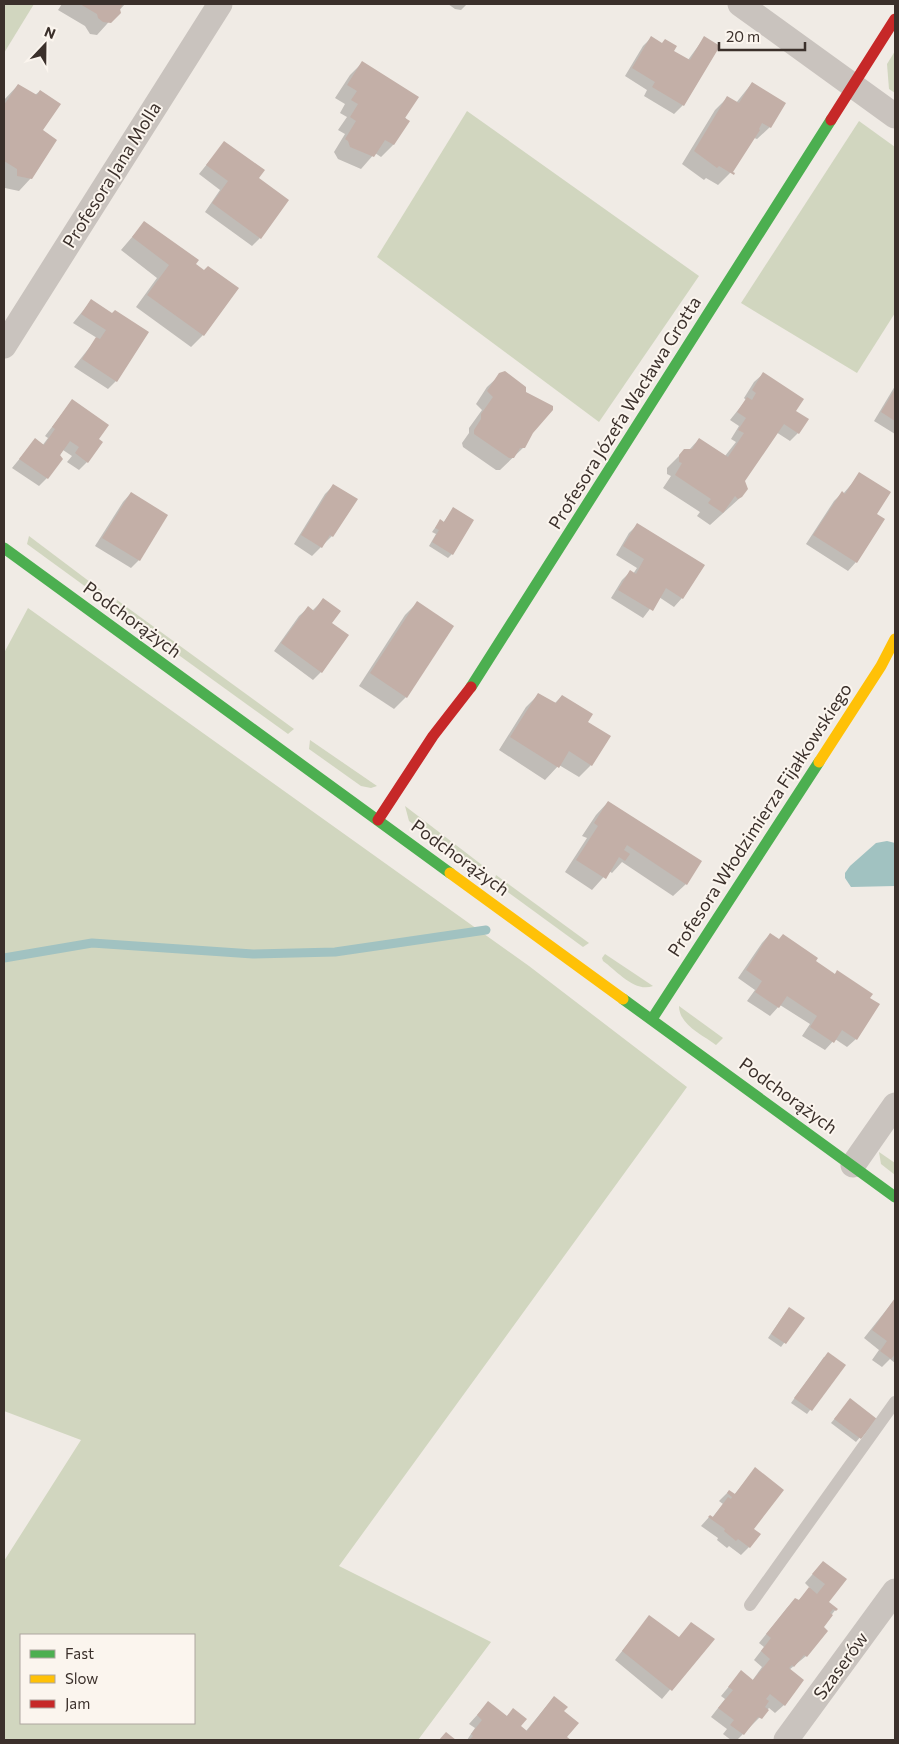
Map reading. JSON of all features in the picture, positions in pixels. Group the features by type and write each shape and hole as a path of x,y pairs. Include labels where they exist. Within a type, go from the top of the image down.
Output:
{"street":[{"name":"Profesora Jana Molla","path":"4,346 220,4"},
{"path":"740,4 895,116"},
{"name":"Profesora Józefa Wacława Grotta","path":"378,820 434,736 480,675 895,19"},
{"name":"Podchorążych","path":"4,548 895,1197"},
{"name":"Profesora Włodzimierza Fijałkowskiego","path":"652,1019 881,666 895,639"},
{"path":"853,1165 895,1105"},
{"name":"Szaserów","path":"786,1740 895,1591"}],"lane":[{"path":"750,1605 895,1402"}],"green space":[{"path":"4,4 34,4 4,53"},
{"path":"895,51 895,93 889,89 887,64"},
{"path":"467,111 699,276 599,422 377,257"},
{"path":"859,121 895,147 895,313 857,373 741,303"},
{"path":"29,536 102,591 97,595 27,544"},
{"path":"117,600 294,729 288,734 115,609"},
{"path":"28,608 529,966 687,1087 339,1566 491,1642 418,1740 4,1740 4,1561 81,1440 4,1411 4,653"},
{"path":"310,740 377,786 371,788 361,786 309,749"},
{"path":"405,806 482,865 474,869 409,821"},
{"path":"496,875 589,943 583,947 494,882"},
{"path":"605,954 653,986 640,986 626,980 603,961 602,958"},
{"path":"679,1006 723,1038 716,1045 699,1033 683,1019"},
{"path":"879,1152 895,1163 895,1175 881,1164"}],"water":[{"path":"887,841 895,843 895,886 851,887 845,878 845,873 850,866 876,843"}],"building":[{"path":"80,4 123,4 120,9 121,13 111,23 103,22 98,18 97,14"},
{"path":"651,36 662,43 665,39 677,46 674,51 690,60 704,36 720,46 684,106 652,87 655,82 632,68"},
{"path":"362,61 419,97 405,118 410,121 394,145 385,140 374,157 350,147 345,139 356,121 350,117 358,104 351,100 357,91 347,85"},
{"path":"752,82 786,103 771,128 762,123 760,130 733,172 735,173 734,175 719,166 717,168 694,151 727,96 739,103"},
{"path":"18,84 37,95 40,90 61,104 43,130 57,140 32,179 17,176 17,169 4,161 4,105"},
{"path":"224,141 265,170 259,178 289,200 261,239 212,203 228,181 206,165"},
{"path":"144,221 199,260 196,264 204,270 208,266 239,288 204,336 147,295 169,265 132,237"},
{"path":"91,299 112,313 115,310 149,332 117,382 82,359 96,337 100,339 106,330 81,314"},
{"path":"505,371 526,387 526,392 553,406 553,410 533,433 525,448 520,448 514,458 509,458 474,434 474,430 481,419 481,414 493,397 487,391 499,373"},
{"path":"763,372 804,399 796,411 809,419 799,434 784,424 745,481 748,489 742,497 738,499 735,496 723,513 708,503 711,499 675,475 682,463 679,462 679,455 684,449 692,449 699,438 728,457 744,433 738,430 746,418 737,412 747,397 752,400 756,393 752,390"},
{"path":"895,389 895,421 881,412"},
{"path":"72,399 109,425 99,439 103,442 88,463 75,453 79,447 70,441 60,455 63,459 48,479 19,459 35,438 44,445 55,429 52,427"},
{"path":"859,472 891,492 877,514 885,519 857,563 813,535 842,491 845,494"},
{"path":"333,484 358,499 333,537 330,535 322,548 301,535"},
{"path":"131,492 168,515 140,561 102,538"},
{"path":"453,507 474,520 453,555 432,542 439,530 435,528 440,519 444,522"},
{"path":"637,523 705,565 683,599 666,588 653,611 618,590 630,570 636,574 644,559 623,546"},
{"path":"323,598 341,611 332,623 349,635 322,673 281,643 308,606 314,611"},
{"path":"417,601 454,626 407,698 370,673"},
{"path":"538,693 556,703 562,695 593,714 588,722 611,736 592,766 569,751 559,768 510,737"},
{"path":"608,801 702,861 687,885 627,845 624,850 630,854 625,861 619,857 606,879 576,860 598,826 594,823"},
{"path":"770,933 779,939 783,934 818,958 816,961 835,974 837,970 873,994 870,998 880,1004 857,1040 842,1030 834,1043 810,1027 817,1016 787,996 779,1008 755,992 762,981 746,970"},
{"path":"895,1298 895,1354 891,1359 880,1351 887,1341 872,1330"},
{"path":"789,1307 805,1318 786,1344 771,1334"},
{"path":"828,1352 846,1365 812,1411 794,1398"},
{"path":"850,1398 877,1419 861,1439 834,1419"},
{"path":"755,1467 784,1490 754,1529 761,1534 750,1548 738,1539 736,1541 724,1531 725,1529 708,1517 710,1515 713,1517 728,1497 731,1499 732,1497 727,1493 729,1490 735,1494"},
{"path":"823,1561 847,1579 829,1602 838,1609 836,1611 833,1609 830,1613 833,1615 824,1627 828,1631 807,1657 804,1655 794,1667 792,1665 789,1668 804,1680 785,1706 770,1694 766,1699 769,1701 765,1707 769,1710 762,1719 758,1717 744,1735 730,1725 734,1720 718,1708 733,1690 728,1687 741,1670 753,1680 770,1659 761,1651 771,1638 766,1634 795,1598 799,1600 809,1587 817,1594 825,1584 812,1574"},
{"path":"649,1615 679,1637 691,1622 715,1639 672,1691 622,1651"},
{"path":"554,1696 568,1707 564,1711 579,1723 567,1737 571,1740 469,1740 473,1736 471,1734 482,1720 477,1715 488,1701 507,1716 513,1708 527,1719 521,1726 527,1731"},
{"path":"446,1732 456,1740 439,1740"}],"waterway":[{"path":"4,958 92,943 253,954 335,952 486,930"}],"traffic: fast":[{"path":"471,687 831,120"},
{"path":"4,548 450,873"},
{"path":"652,1019 819,762"},
{"path":"623,999 895,1197"}],"traffic: slow":[{"path":"819,762 881,666 895,639"},
{"path":"450,873 623,999"}],"traffic: jam":[{"path":"831,120 895,19"},
{"path":"378,820 433,736 471,687"}]}
